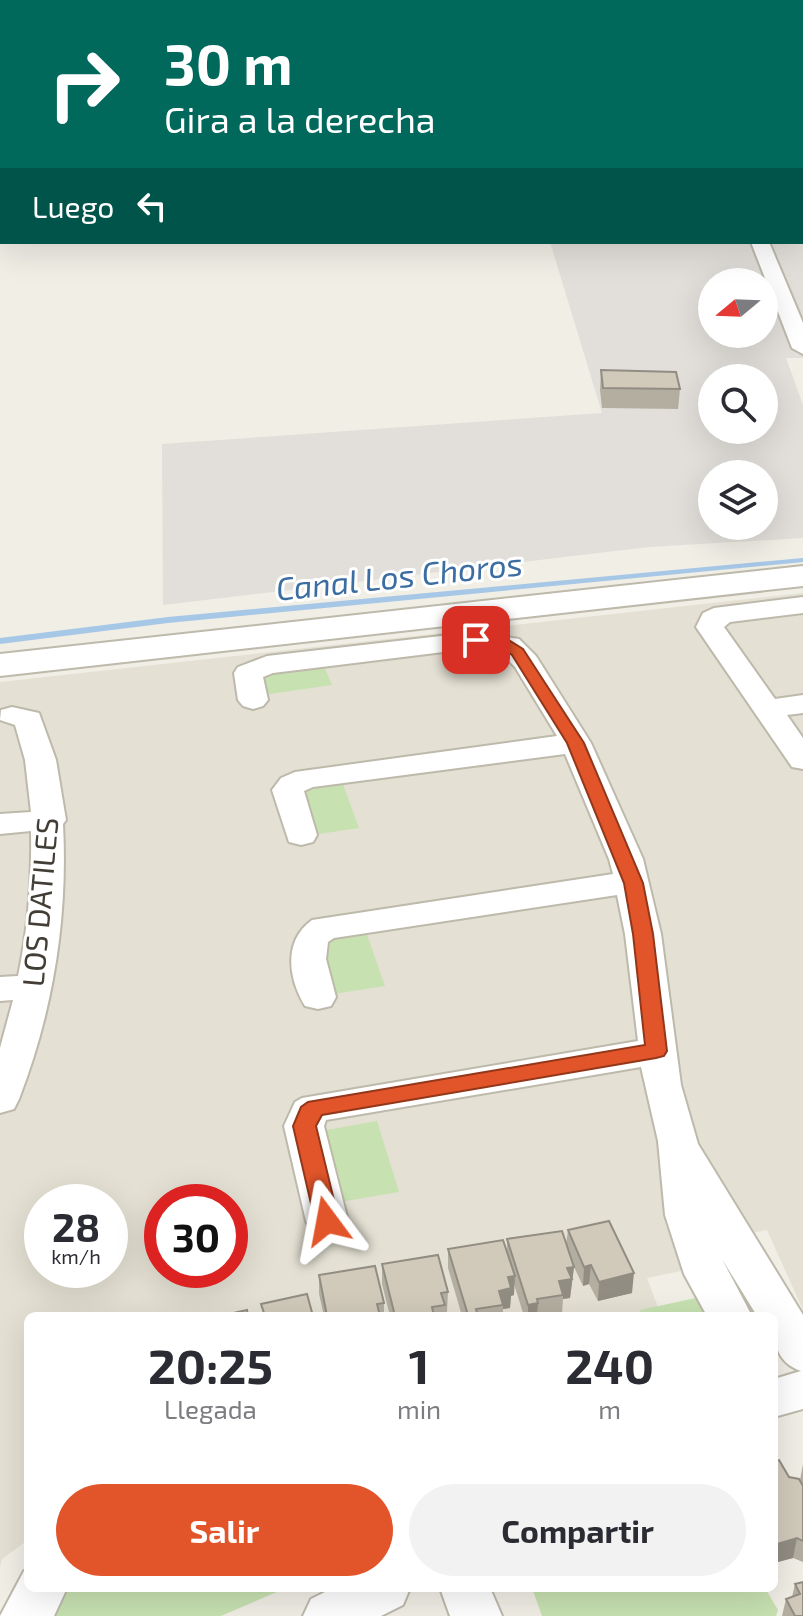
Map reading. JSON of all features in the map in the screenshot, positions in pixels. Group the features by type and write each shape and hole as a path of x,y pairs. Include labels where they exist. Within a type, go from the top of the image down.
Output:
{"street":[{"path":"761,244 803,348"},
{"path":"0,665 803,576"},
{"path":"803,605 724,614 710,623 712,631 803,760"},
{"path":"253,700 248,673 259,667 463,641 494,640 518,652 576,743 633,883 643,934 656,1051 678,1141 686,1215 694,1244 728,1312"},
{"path":"767,709 803,704"},
{"name":"LOS DATILES","path":"0,1099 26,1022 16,988 47,887 50,820 44,775 29,723 23,717 12,716"},
{"path":"301,835 288,790 306,779 576,743"},
{"path":"0,824 50,820"},
{"path":"318,997 306,950 314,933 324,928 589,886 633,883"},
{"path":"327,1221 304,1126 309,1112 316,1108 656,1051"},
{"path":"678,1141 731,1237 778,1312"},
{"path":"778,1313 803,1353"},
{"path":"26,1616 40,1592"},
{"path":"329,1616 377,1592"},
{"path":"467,1592 476,1616"}],"shaded area":[{"path":"551,244 803,244 803,358 786,358 803,405 803,538 778,539 778,460 698,460 698,540 769,540 649,547 163,605 162,444 602,413"},
{"path":"803,593 803,1310 767,1230 680,1247 690,1269 647,1278 660,1312 24,1312 24,1543 2,1559 0,1567 0,682"}],"green space":[{"path":"323,664 332,685 263,695 255,673"},
{"path":"343,784 359,828 312,835 298,791"},
{"path":"366,932 385,986 334,994 317,939"},
{"path":"377,1121 399,1192 340,1202 321,1131"},
{"path":"705,1296 714,1312 641,1312"},
{"path":"67,1592 277,1592 221,1616 52,1616"},
{"path":"533,1592 767,1592 778,1610 776,1616 542,1616"}],"building":[{"path":"601,370 676,372 680,389 603,388"},
{"path":"609,1221 634,1273 599,1282 591,1265 584,1267 568,1230"},
{"path":"562,1231 574,1267 567,1268 572,1279 559,1281 563,1295 537,1299 538,1303 528,1305 507,1239"},
{"path":"503,1240 515,1276 508,1277 511,1288 499,1291 503,1305 467,1312 448,1249"},
{"path":"438,1255 448,1292 441,1293 445,1305 432,1307 433,1312 394,1312 382,1264"},
{"path":"375,1266 384,1303 377,1304 379,1312 326,1312 319,1275"},
{"path":"307,1294 312,1312 264,1312 261,1304"},
{"path":"778,1460 789,1477 799,1479 803,1486 803,1541 797,1538 778,1544"},
{"path":"803,1582 803,1616 795,1616 786,1599 800,1594 795,1584"}],"waterway":[{"name":"Canal Los Choros","path":"0,641 168,620 803,560"}],"route":[{"path":"327,1221 304,1126 309,1112 316,1108 324,1104 656,1051 643,934 633,883 626,859 576,743 518,652 502,642 476,640"}]}
